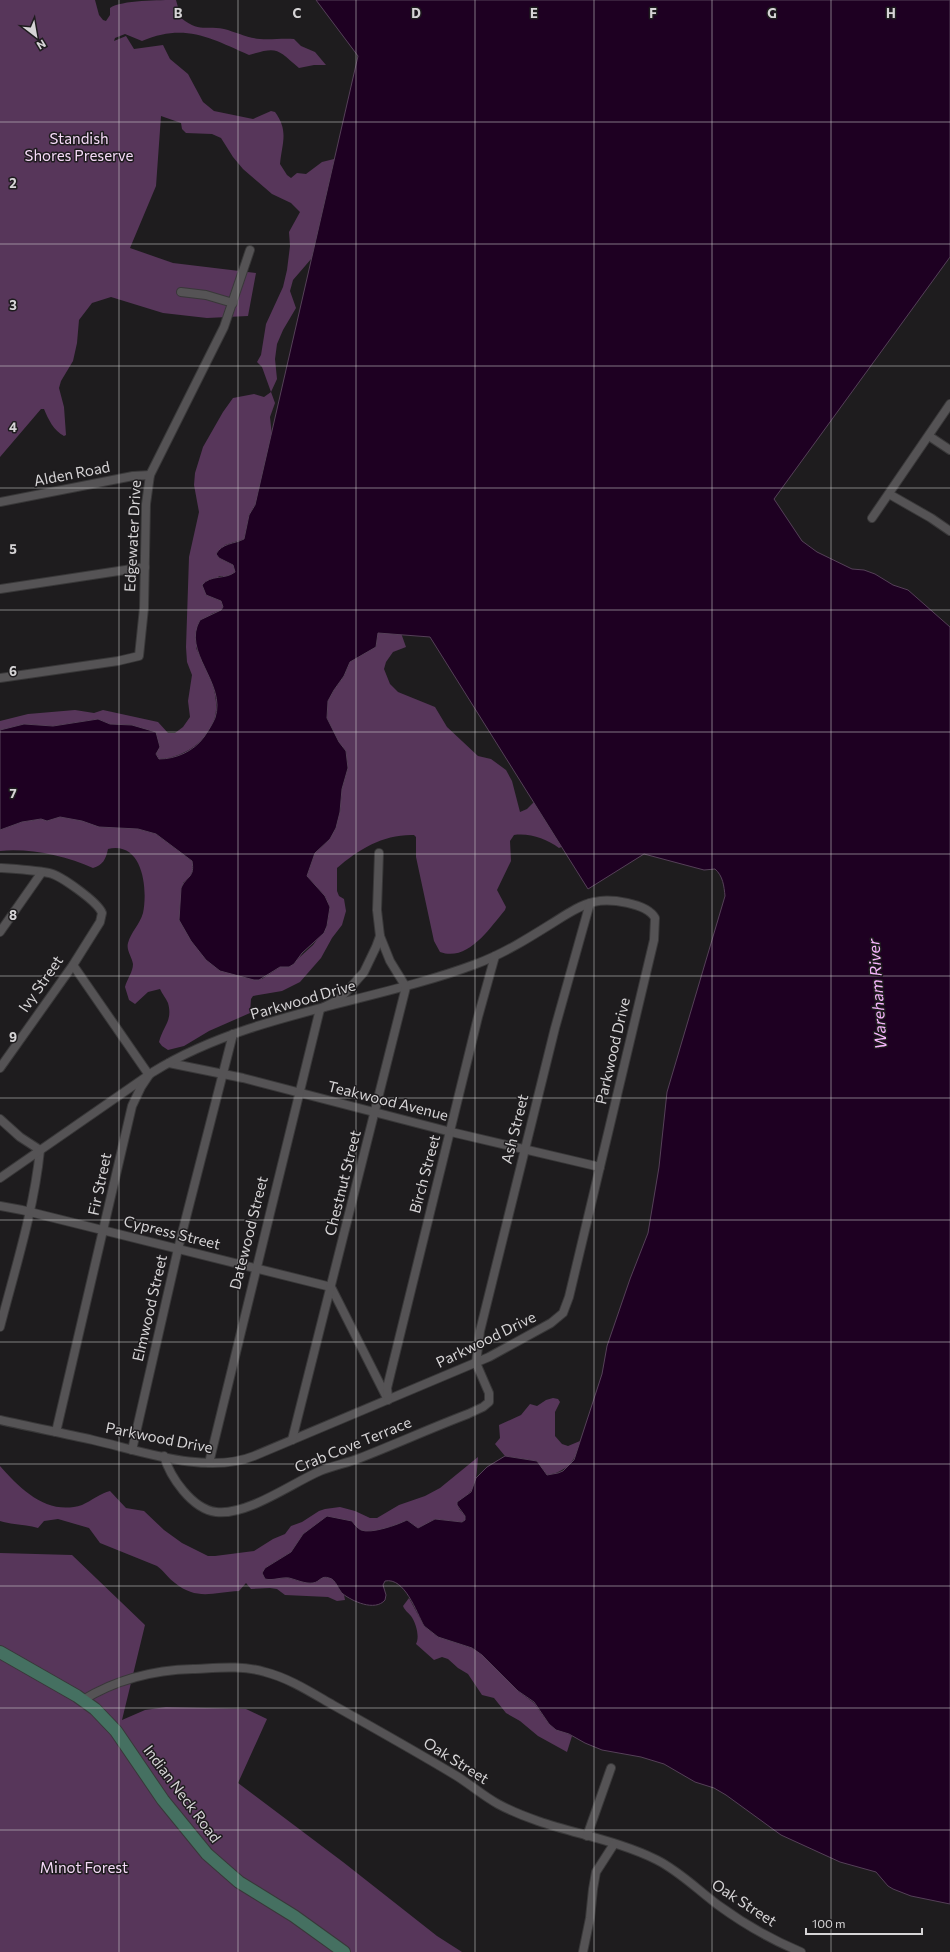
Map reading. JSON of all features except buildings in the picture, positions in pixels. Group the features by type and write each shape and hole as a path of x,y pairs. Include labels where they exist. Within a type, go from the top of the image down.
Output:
{"street":[{"name":"Edgewater Drive","path":"0,678 118,662 139,656 144,608 146,504 150,475 220,336 233,303 250,250"},
{"path":"180,292 206,295 233,303"},
{"path":"872,518 950,404"},
{"path":"929,436 950,450"},
{"name":"Alden Road","path":"0,502 133,476 150,475"},
{"path":"889,494 931,518 950,531"},
{"path":"0,588 145,567"},
{"path":"379,853 376,910 380,936 390,961 406,986"},
{"path":"0,868 42,872 0,932"},
{"name":"Ivy Street","path":"0,1068 72,965 100,922 102,915 98,905 84,894 56,875 42,872"},
{"name":"Parkwood Drive","path":"0,1178 149,1075 202,1046 233,1034 459,970 495,956 590,903 607,901 636,905 651,913 656,924 654,940 569,1297 563,1313 551,1323 533,1334 476,1363 244,1460 228,1463 209,1463 132,1450 0,1420"},
{"name":"Ash Street","path":"476,1363 480,1331 524,1148 555,1028 590,903"},
{"path":"320,1009 338,1000 355,983 371,959 380,936"},
{"name":"Birch Street","path":"388,1400 387,1388 478,1017 495,956"},
{"path":"72,965 149,1075"},
{"name":"Chestnut Street","path":"292,1440 406,986"},
{"name":"Datewood Street","path":"209,1463 298,1092 320,1009"},
{"name":"Elmwood Street","path":"132,1450 178,1249 233,1034"},
{"name":"Teakwood Avenue","path":"169,1063 298,1092 374,1113 600,1167"},
{"name":"Fir Street","path":"56,1432 132,1106 141,1087 149,1075"},
{"path":"0,1119 20,1137 40,1150 38,1173 0,1328"},
{"name":"Cypress Street","path":"0,1206 29,1211 331,1287"},
{"path":"331,1287 388,1400"},
{"name":"Crab Cove Terrace","path":"164,1456 171,1474 193,1501 213,1512 224,1512 237,1509 262,1500 321,1470 358,1459 483,1408 489,1402 490,1395 476,1363"},
{"name":"Indian Neck Road","path":"0,1652 83,1700 100,1714 116,1731 162,1800 193,1839 214,1862 239,1882 294,1916 344,1952"},
{"name":"Oak Street","path":"83,1700 113,1684 161,1671 234,1667 264,1671 303,1688 371,1726 456,1776 501,1806 527,1817 639,1852 663,1863 739,1920 801,1952"},
{"path":"587,1836 611,1768"},
{"path":"583,1952 590,1918 592,1889 596,1872 614,1844"}],"green space":[{"name":"Standish Shores Preserve","path":"0,0 95,0 99,15 106,21 110,15 110,8 115,5 142,1 176,0 181,18 187,23 202,28 224,29 255,38 294,39 301,46 315,52 326,65 314,65 299,68 277,51 272,50 249,55 209,38 184,33 171,33 142,41 125,34 115,38 114,41 126,36 134,49 163,45 170,59 188,74 203,102 214,111 253,119 271,111 275,112 282,125 284,137 280,164 287,175 291,178 297,173 306,174 322,162 338,158 324,244 293,280 290,291 296,308 283,330 277,344 275,359 277,379 271,392 262,367 257,362 261,355 266,324 283,287 290,246 289,232 300,212 291,203 272,194 243,169 233,157 221,138 212,134 186,133 182,129 181,123 161,116 156,186 130,248 173,263 256,273 248,316 207,318 163,313 111,297 92,303 79,320 77,343 73,361 61,381 59,388 64,407 66,435 64,436 60,434 54,428 44,409 41,409 0,457"},
{"path":"271,392 275,403 270,417 273,447 257,501 249,515 244,539 225,545 219,558 233,565 235,572 228,576 219,576 206,595 221,601 223,607 221,610 211,614 196,648 209,674 214,688 216,702 216,714 207,734 191,749 170,758 159,759 156,753 157,750 132,725 110,724 98,719 53,726 24,724 0,730 0,721 28,714 75,710 94,713 103,710 158,722 168,733 175,733 183,727 190,717 188,701 192,675 187,662 186,647 189,557 199,512 194,485 195,473 203,447 223,412 233,398 254,394 264,397"},
{"path":"377,633 401,633 406,647 393,652 386,662 384,669 390,684 398,692 435,707 447,727 478,756 491,759 506,770 512,781 520,812 527,809 535,801 573,842 559,848 538,837 514,835 510,841 511,861 497,890 506,907 505,910 477,942 460,952 450,954 440,952 434,941 416,857 416,837 414,835 403,835 372,844 337,868 337,891 339,896 344,899 346,911 342,925 332,938 321,958 300,982 282,991 253,996 251,999 250,1013 209,1031 184,1046 168,1050 159,1042 169,1014 168,1003 160,989 148,992 135,1004 129,1000 125,987 133,964 128,943 142,917 145,892 140,869 136,859 129,852 120,848 108,849 104,861 93,868 48,854 12,850 0,851 0,830 22,822 41,819 47,820 60,817 138,829 156,834 192,861 193,869 191,874 183,883 224,972 262,979 280,967 289,967 313,945 327,926 330,907 325,896 307,876 315,853 330,839 340,812 342,789 348,768 346,751 338,742 327,718 328,701 344,676 350,662 377,643"},
{"path":"553,1398 558,1399 560,1402 555,1412 555,1436 562,1444 568,1446 580,1441 579,1448 570,1464 560,1471 547,1475 537,1461 505,1456 495,1444 500,1438 499,1425 521,1415 530,1404 537,1406 546,1400"},
{"path":"478,1457 476,1478 473,1488 465,1498 458,1502 459,1509 465,1516 465,1520 462,1522 435,1519 418,1528 407,1520 391,1527 371,1531 361,1530 352,1521 313,1527 303,1534 291,1552 265,1568 268,1579 288,1578 306,1583 316,1582 322,1577 332,1578 344,1595 345,1600 337,1601 328,1597 285,1595 277,1589 251,1589 246,1583 239,1591 198,1594 183,1589 157,1566 100,1543 89,1528 58,1519 44,1521 38,1528 0,1521 0,1466 26,1492 47,1504 58,1507 82,1505 103,1493 110,1491 126,1508 144,1511 164,1530 182,1543 208,1556 254,1551 273,1539 285,1534 291,1526 302,1522 319,1511 325,1509 340,1507 355,1511 370,1518 377,1518 399,1505 425,1496 440,1488"},
{"name":"Minot Forest","path":"0,1553 72,1555 145,1625 122,1720 145,1710 166,1707 246,1709 267,1719 238,1783 343,1862 437,1936 462,1952 0,1952"},
{"path":"409,1598 424,1626 438,1637 472,1648 482,1654 518,1691 534,1703 549,1724 572,1736 567,1752 538,1736 520,1721 506,1713 494,1698 482,1695 468,1674 448,1659 442,1657 434,1660 416,1644 418,1638 416,1626 411,1616 403,1606"}],"water":[{"name":"Wareham River","path":"316,0 950,0 950,257 774,499 802,541 817,552 852,569 864,570 875,574 893,585 908,590 950,627 950,1904 911,1896 893,1889 888,1886 876,1872 840,1862 781,1835 726,1795 714,1788 695,1782 664,1764 641,1757 602,1750 569,1734 556,1730 549,1724 534,1702 518,1691 482,1655 472,1648 438,1637 424,1626 409,1597 398,1584 392,1581 385,1581 383,1585 386,1595 385,1600 375,1605 370,1605 347,1597 341,1592 333,1580 326,1577 310,1583 289,1578 271,1580 265,1579 262,1573 265,1568 291,1552 303,1534 327,1516 352,1521 358,1528 365,1531 384,1528 407,1520 418,1528 435,1519 462,1522 465,1520 465,1516 457,1505 457,1502 471,1492 476,1478 487,1467 505,1456 537,1461 547,1475 563,1471 574,1460 602,1374 607,1346 630,1279 648,1233 659,1167 667,1092 725,896 723,881 718,872 715,869 704,870 644,854 588,889 430,637 378,633 376,647 350,662 344,676 328,701 327,718 339,742 346,751 348,768 342,789 340,812 336,828 330,839 315,853 307,876 325,896 330,907 327,926 324,933 302,953 294,964 289,967 280,967 259,980 254,980 220,971 206,960 191,941 179,920 181,888 191,874 193,867 192,861 156,834 138,829 99,827 82,821 60,817 47,821 41,819 22,822 0,830 0,730 24,724 53,726 98,719 110,724 132,725 156,732 160,747 156,754 159,759 165,759 178,756 190,750 200,742 215,718 217,705 215,692 196,644 196,632 200,620 221,610 223,607 221,601 206,595 202,585 210,579 227,576 235,572 233,565 219,558 216,554 225,546 244,539 249,515 255,505 358,56"}]}
